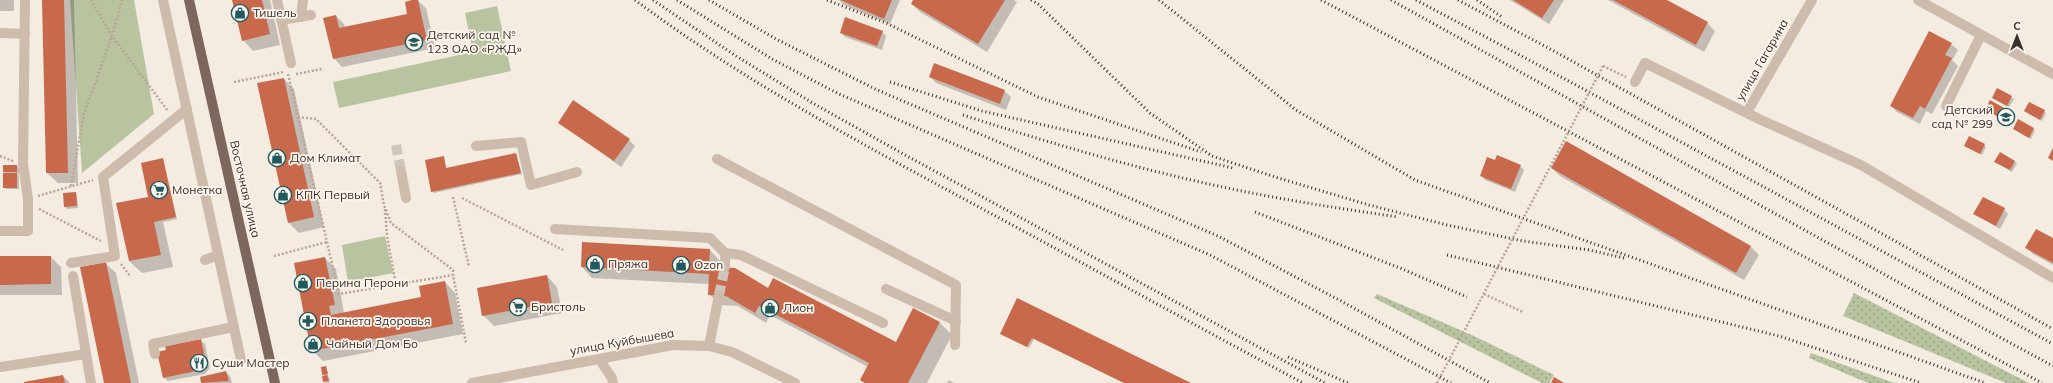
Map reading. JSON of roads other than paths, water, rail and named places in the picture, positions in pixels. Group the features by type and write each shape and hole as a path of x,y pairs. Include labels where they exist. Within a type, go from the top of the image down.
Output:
{"main road":[{"name":"Восточная улица","path":"189,0 275,383"}],"street":[{"path":"0,231 28,231 28,199 23,164 25,0"},
{"path":"163,0 241,360"},
{"path":"277,0 291,63"},
{"path":"281,20 306,16 304,0"},
{"name":"улица Гагарина","path":"1747,112 1812,0"},
{"path":"1918,0 1981,36 2053,74"},
{"path":"0,33 25,34"},
{"path":"1946,106 1981,36"},
{"path":"1635,82 1646,62 1747,112 1861,165 2053,278"},
{"path":"71,263 115,256 103,177 187,109"},
{"path":"476,146 521,142 531,185 577,172"},
{"path":"717,159 956,285 955,345"},
{"path":"401,171 406,198"},
{"path":"555,229 710,238 725,253 741,255 883,323"},
{"path":"725,253 725,267"},
{"path":"205,260 218,256"},
{"path":"73,276 91,383"},
{"path":"886,289 956,321"},
{"path":"709,346 719,295"},
{"path":"155,354 153,344 233,327"},
{"name":"улица Куйбышева","path":"472,383 673,345 709,346 732,352 795,383"},
{"path":"0,368 86,354"},
{"path":"599,359 612,378 613,383"}],"tunnel":[{"path":"396,145 401,171"},
{"path":"719,295 725,267"}],"railway":[{"path":"635,0 720,59 808,113 1303,383"},
{"path":"653,0 736,56 816,105 1325,383"},
{"path":"677,0 772,59 839,94 1210,255 1451,383"},
{"path":"709,0 776,39 875,89 1218,236 1341,301 1490,383"},
{"path":"827,0 886,23 1038,97 1201,152"},
{"path":"1031,0 1038,4 1150,113 1212,156 1275,177 1369,205 1447,225 1523,241 1589,250 1624,258"},
{"path":"1159,0 1296,110 1415,180 1985,383"},
{"path":"1321,0 2042,383"},
{"path":"1391,0 1907,287 2053,366"},
{"path":"1416,0 1576,85 2053,344"},
{"path":"1458,0 1552,50 2053,329"},
{"path":"1477,0 1502,17"},
{"path":"890,82 982,111 1233,168"},
{"path":"963,115 1099,156 1202,183 1277,198 1398,217"},
{"path":"1255,212 1400,268 1467,297"},
{"path":"1447,255 1779,336 1921,383"},
{"path":"1288,357 1348,383"}],"place":[{"name":"Тишель","path":"240,13"},
{"name":"Детский сад № 123 ОАО «РЖД»","path":"414,42"},
{"name":"Детский сад № 299","path":"2006,117"},
{"name":"Дом Климат","path":"277,158"},
{"name":"Монетка","path":"159,190"},
{"name":"КПК Первый","path":"283,195"},
{"name":"Пряжа","path":"595,264"},
{"name":"Ozon","path":"681,265"},
{"name":"Перина Перони","path":"303,283"},
{"name":"Бристоль","path":"518,307"},
{"name":"Лион","path":"770,308"},
{"name":"Планета Здоровья","path":"308,321"},
{"name":"Чайный Дом Бо","path":"313,344"},
{"name":"Суши Мастер","path":"199,363"}]}
